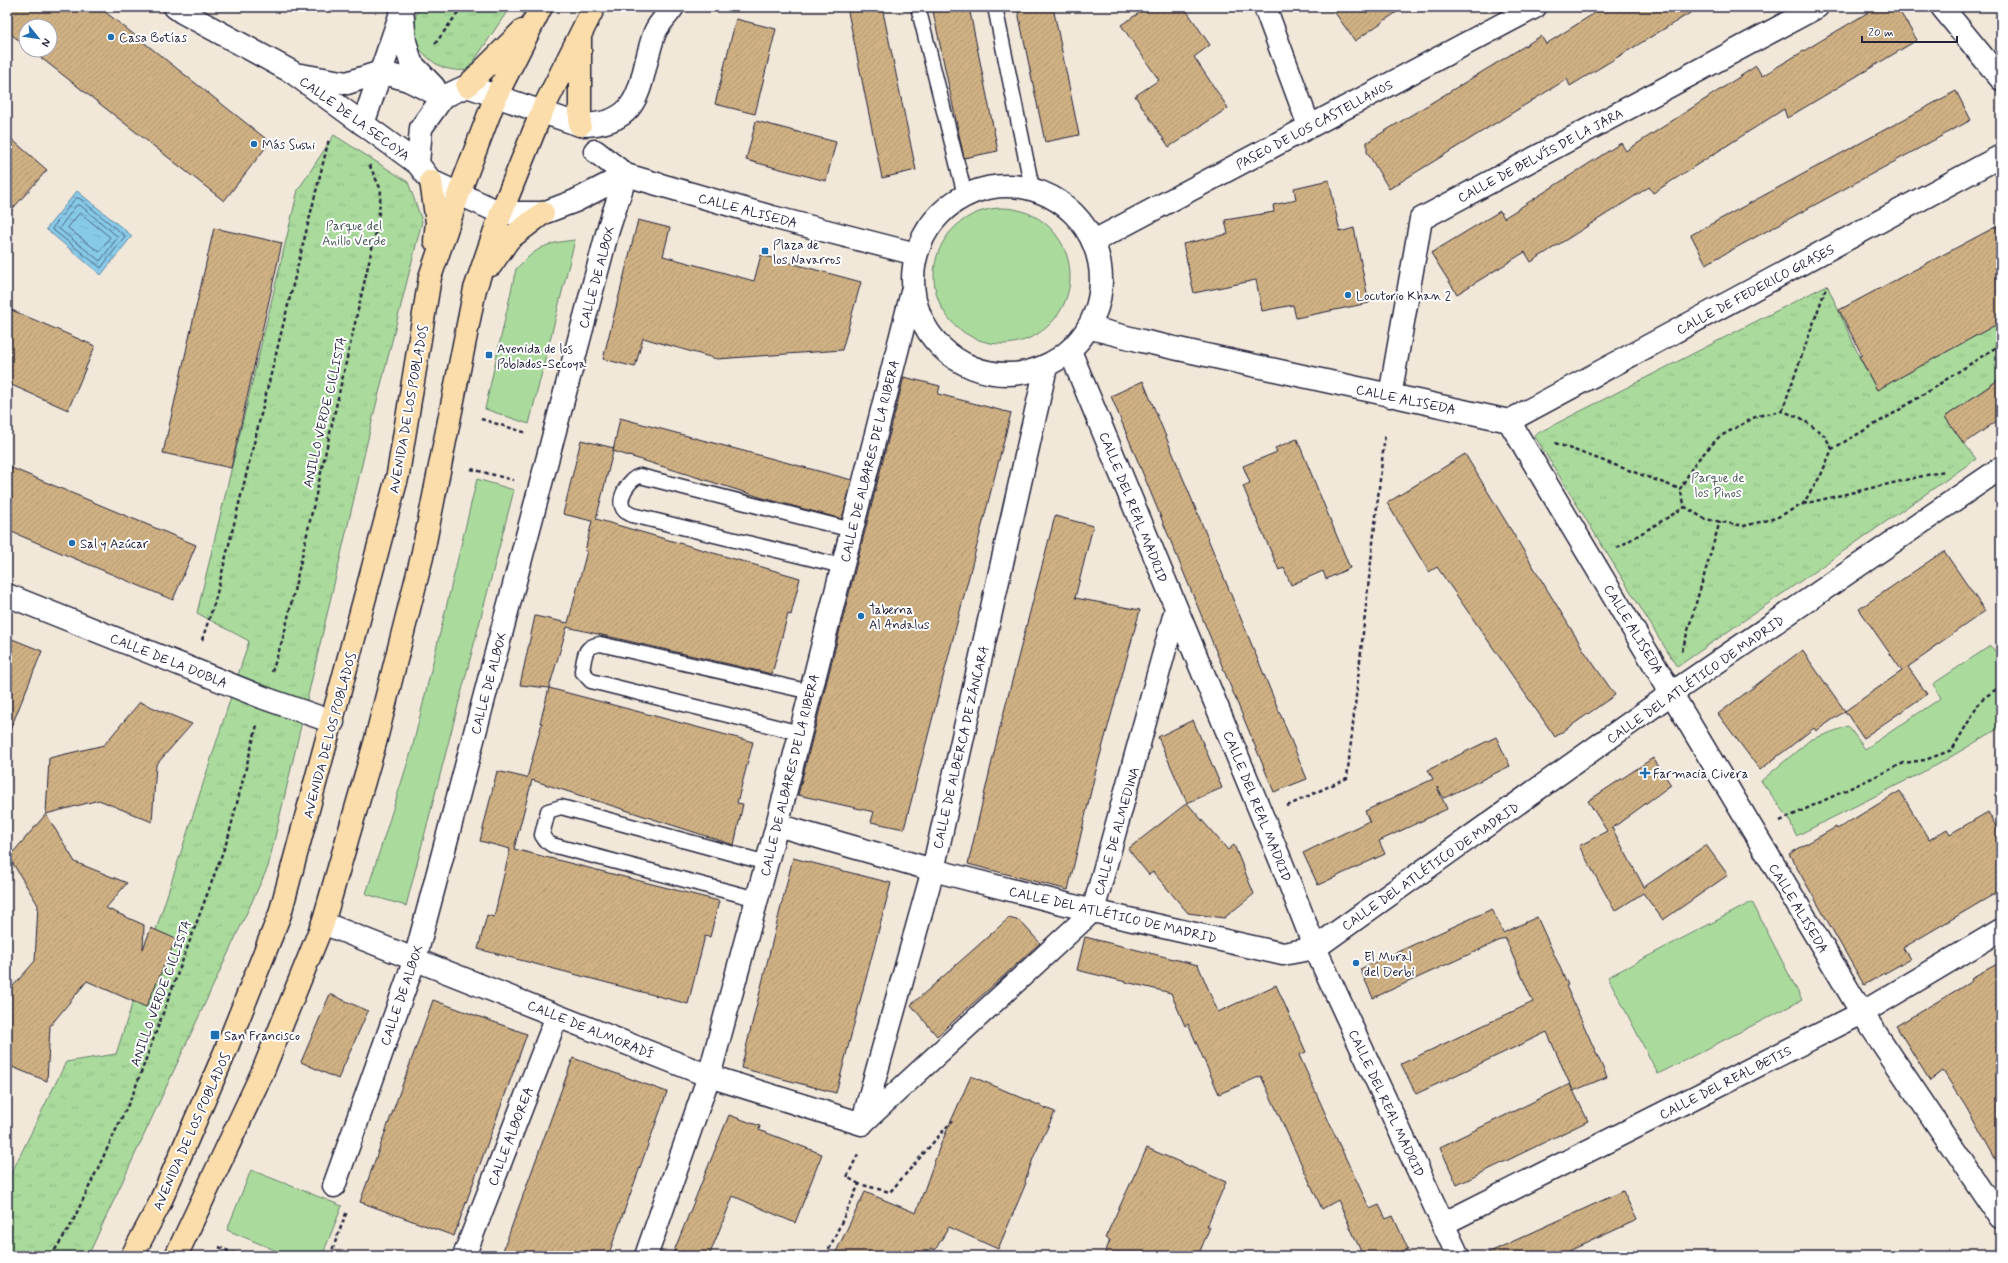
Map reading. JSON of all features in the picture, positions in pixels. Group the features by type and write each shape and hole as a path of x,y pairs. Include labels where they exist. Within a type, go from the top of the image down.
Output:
{"main road":[{"path":"176,1256 263,1071 323,923 375,743 422,557 475,289 501,214 542,111 580,31 594,7"},
{"path":"467,86 538,13"},
{"name":"AVENIDA DE LOS POBLADOS","path":"132,1256 158,1207 226,1052 280,914 333,722 398,474 430,277 459,193 496,96 538,13"},
{"path":"580,31 580,125"},
{"path":"430,277 437,222 431,181"},
{"path":"475,289 509,239 543,212"}],"street":[{"name":"CALLE DE LA SECOYA","path":"175,7 292,72 418,164"},
{"path":"626,175 574,201 543,212 501,214 431,181 418,164 421,128 443,97 467,86 580,125 598,125 617,118 632,106 641,87 656,31 673,7"},
{"path":"1265,7 1309,126"},
{"name":"PASEO DE LOS CASTELLANOS","path":"1094,241 1535,7"},
{"name":"CALLE DE BELVÍS DE LA JARA","path":"1390,396 1421,219 1817,7"},
{"path":"1942,7 2001,79"},
{"path":"363,124 403,8"},
{"path":"403,8 405,41 411,63 443,97"},
{"name":"CALLE DE LA SECOYA","path":"292,72 317,79 347,83 381,72"},
{"path":"381,72 408,80 443,97"},
{"path":"574,201 593,175 595,151 580,125"},
{"name":"CALLE ALISEDA","path":"595,151 626,175 772,217 916,254"},
{"name":"CALLE DE FEDERICO GRASES","path":"1509,421 2001,156"},
{"name":"CALLE DE ALBOX","path":"334,1186 415,959 608,230 626,175"},
{"path":"1010,185 1032,188 1058,200 1063,204 1079,218 1094,241 1101,267 1101,295 1091,328 1070,351 1046,367 1017,375 987,373 959,362 936,343 920,317 913,288 913,271 916,254 927,230 939,215 965,196 986,188 1010,185"},
{"name":"CALLE DE ALBARES DE LA RIBERA","path":"646,1256 709,1076 777,825 913,288"},
{"name":"CALLE ALISEDA","path":"1091,328 1142,341 1509,421 1862,1013 2001,1219"},
{"name":"CALLE DEL REAL MADRID","path":"1070,351 1282,864 1315,948 1458,1256"},
{"name":"CALLE DE ALBERCA DE ZÁNCARA","path":"862,1124 933,870 1046,367"},
{"name":"CALLE DEL ATLÉTICO DE MADRID","path":"777,825 933,870 1093,911 1283,954 1315,948 1672,693 2001,468"},
{"name":"CALLE DE LA DOBLA","path":"7,595 264,698 333,722"},
{"name":"CALLE DE ALMEDINA","path":"862,1124 1093,911 1176,609"},
{"name":"CALLE DE ALMORADÍ","path":"323,923 709,1076 862,1124"},
{"name":"CALLE DEL REAL BETIS","path":"1443,1224 1862,1013 2001,930"},
{"name":"CALLE ALBOREA","path":"464,1256 557,1016"}],"lane":[{"path":"918,7 965,196"},
{"path":"995,7 1032,188"},
{"path":"842,566 632,515 624,510 621,502 627,483 633,478 640,476 852,530"},
{"path":"800,733 591,681 582,671 586,650 592,645 600,644 811,692"},
{"path":"757,900 552,845 546,841 542,835 543,829 548,811 561,807 767,863"}],"path":[{"path":"436,43 462,7"},
{"path":"202,640 215,601 329,139"},
{"name":"ANILLO VERDE CICLISTA","path":"274,667 284,635 378,222 381,190 368,162"},
{"path":"1782,411 1827,285"},
{"path":"1803,504 1821,475 1832,448 1896,412 2001,344"},
{"path":"1832,448 1825,436 1801,418 1782,411 1757,416 1719,437 1695,463 1680,489 1685,507 1705,519 1744,526 1776,518 1803,504 1945,471"},
{"path":"481,419 533,435"},
{"path":"1286,807 1347,778 1385,434"},
{"path":"1548,440 1680,489"},
{"path":"471,468 514,480"},
{"path":"1614,550 1685,507"},
{"path":"1681,653 1720,521"},
{"path":"1775,824 1904,763 1925,760 1952,750 1981,700 2001,686"},
{"name":"ANILLO VERDE CICLISTA","path":"52,1256 71,1225 134,1094 228,838 257,725"},
{"path":"859,1152 847,1177 859,1184 890,1192 952,1121"},
{"path":"826,1256 859,1184"},
{"path":"330,1256 349,1205"},
{"path":"219,1247 240,1256"}],"green space":[{"path":"419,7 510,7 468,70 459,70 444,68 438,65 426,56 414,43 416,14"},
{"name":"Parque del Anillo Verde","path":"334,135 408,182 422,221 374,413 268,867 88,1256 7,1256 7,1182 66,1062 116,1054 249,641 197,613 298,190"},
{"path":"995,208 1009,208 1028,213 1040,219 1055,233 1065,250 1069,263 1069,289 1065,302 1059,314 1045,329 1040,333 1022,341 1009,344 995,344 976,339 964,333 949,319 945,314 937,296 934,283 934,269 939,250 945,238 959,223 964,219 982,211"},
{"path":"575,240 529,424 485,409 516,269 542,247"},
{"name":"Parque de los Pinos","path":"1827,285 1859,356 1877,390 2001,319 2001,378 1945,417 1976,459 1677,667 1534,435"},
{"path":"477,479 514,490 406,906 366,894 412,749"},
{"path":"1990,646 2001,656 2001,727 1937,765 1796,836 1788,817 1761,781 1810,740 1848,726 1865,749 1941,698 1933,684"},
{"path":"1752,902 1802,1000 1658,1074 1608,977"},
{"path":"251,1170 342,1206 322,1256 289,1256 227,1230"}],"water":[{"path":"77,191 132,236 101,275 46,229"}],"building":[{"path":"7,7 99,7 270,142 224,201 41,58 58,58 58,18 18,18 18,40 7,31"},
{"path":"847,7 882,7 916,170 882,178"},
{"path":"932,7 969,7 998,151 964,158"},
{"path":"1017,7 1053,7 1079,135 1045,142"},
{"path":"1148,7 1184,7 1210,45 1194,57 1228,108 1169,147 1135,96 1159,80 1121,25"},
{"path":"1331,7 1404,7 1355,41"},
{"path":"1604,7 1700,7 1570,86 1567,79 1389,189 1367,152 1367,142 1541,36 1546,44"},
{"path":"1877,7 1897,7 1917,40 1787,118 1784,109 1653,193 1649,187 1531,262 1525,252 1457,294 1431,253 1500,211 1504,218 1621,143 1626,151 1756,66 1762,76"},
{"path":"736,19 776,29 755,114 715,104"},
{"path":"1956,91 1971,120 1706,264 1691,235"},
{"path":"756,121 836,142 826,181 746,160"},
{"path":"7,135 47,170 7,215"},
{"path":"1329,180 1340,232 1354,228 1369,303 1296,318 1293,305 1262,311 1256,280 1194,293 1183,244 1228,234 1225,220 1274,212 1273,205 1296,200 1294,188"},
{"path":"638,220 670,228 663,256 754,281 761,255 861,282 842,350 717,359 643,338 635,367 603,359"},
{"path":"2001,224 2001,322 1877,390 1859,356 1862,355 1839,310"},
{"path":"214,228 282,243 231,468 163,453"},
{"path":"7,308 95,346 68,410 7,383"},
{"path":"904,377 940,386 938,394 1011,413 904,829 871,822 874,812 798,795"},
{"path":"2001,378 2001,418 1964,444 1945,417"},
{"path":"1143,381 1307,779 1274,792 1111,396"},
{"path":"620,418 852,480 842,519 763,498 613,451"},
{"path":"1297,439 1350,568 1326,579 1323,571 1291,585 1284,568 1279,570 1253,511 1243,486 1250,483 1243,466 1277,452 1275,448"},
{"path":"581,440 614,448 596,519 800,578 791,615 788,614 772,674 567,627 549,688 520,685 535,616 568,623 587,551 585,551 592,521 563,514"},
{"path":"1465,454 1585,652 1615,695 1555,737 1437,567 1429,572 1387,503"},
{"path":"7,466 196,545 173,600 7,530"},
{"path":"1055,516 1093,526 1075,598 1140,610 1095,774 1068,890 968,864 1000,727"},
{"path":"1944,551 1985,611 1908,667 1927,694 1863,738 1845,711 1902,671 1859,609"},
{"path":"7,637 42,651 8,735 7,735"},
{"path":"1802,650 1845,711 1816,731 1814,728 1760,770 1718,714"},
{"path":"549,688 753,742 737,803 743,804 734,845 532,780 514,849 719,901 710,937 705,936 688,1004 478,949 487,915 494,917 510,849 480,841 497,771 527,778 542,723 540,723"},
{"path":"140,702 192,724 156,765 152,822 99,800 46,814 49,758 104,745"},
{"path":"1193,720 1222,788 1187,803 1158,737"},
{"path":"1496,737 1510,766 1444,798 1437,787 1447,809 1379,841 1385,854 1318,885 1303,853 1369,821 1370,823 1365,811 1433,779 1428,770"},
{"path":"1653,758 1671,785 1612,828 1644,887 1706,845 1728,875 1663,920 1643,893 1615,911 1579,846 1607,831 1588,801"},
{"path":"1900,791 1929,840 1947,829 1950,834 1988,812 2001,835 2001,890 1903,948 1910,959 1864,985 1789,854 1836,827 1837,829"},
{"path":"1187,803 1228,850 1234,845 1254,894 1224,918 1188,913 1153,872 1149,875 1128,849"},
{"path":"46,814 75,862 127,883 106,908 144,925 143,949 151,928 176,939 146,1007 87,981 50,1026 47,1081 7,1065 7,993 35,961 38,905 9,857"},
{"path":"793,858 891,883 836,1093 741,1068"},
{"path":"1492,909 1503,933 1537,917 1607,1077 1573,1091 1547,1032 1416,1094 1401,1064 1533,1002 1505,938 1373,998 1360,969"},
{"path":"1009,918 1020,921 1040,943 937,1036 911,1005"},
{"path":"1085,937 1198,965 1218,1012 1276,985 1306,1052 1299,1055 1370,1209 1379,1205 1386,1219 1393,1216 1408,1249 1392,1256 1363,1256 1338,1200 1322,1209 1261,1076 1219,1094 1188,1024 1185,1026 1171,993 1077,970"},
{"path":"2001,962 2001,1170 1966,1107 1943,1071 1930,1081 1896,1026 1972,981 1971,978"},
{"path":"330,994 368,1011 338,1079 301,1062"},
{"path":"433,1000 527,1034 454,1236 360,1202"},
{"path":"573,1058 667,1092 608,1256 501,1256"},
{"path":"971,1076 1055,1112 1034,1156 1025,1181 1026,1183 998,1249 949,1227 935,1250 931,1248 927,1256 834,1256 865,1192 916,1213 940,1146"},
{"path":"1570,1084 1588,1121 1457,1185 1440,1147"},
{"path":"729,1115 760,1126 759,1130 822,1154 795,1223 733,1196 709,1256 672,1256"},
{"path":"1147,1148 1226,1182 1207,1226 1210,1227 1198,1256 1104,1256 1110,1240 1105,1238"},
{"path":"1623,1191 1637,1220 1558,1256 1481,1256"}],"place":[{"name":"Casa Botías","path":"111,37"},
{"name":"Más Sushi","path":"254,144"},
{"name":"Plaza de los Navarros","path":"765,251"},
{"name":"Locutorio Khan 2","path":"1348,295"},
{"name":"Avenida de los Poblados-Secoya","path":"489,355"},
{"name":"Sal y Azúcar","path":"72,543"},
{"name":"Taberna Al Andalus","path":"861,616"},
{"name":"Farmacia Civera","path":"1645,773"},
{"name":"El Mural del Derbi","path":"1356,963"},
{"name":"San Francisco","path":"215,1035"}]}
